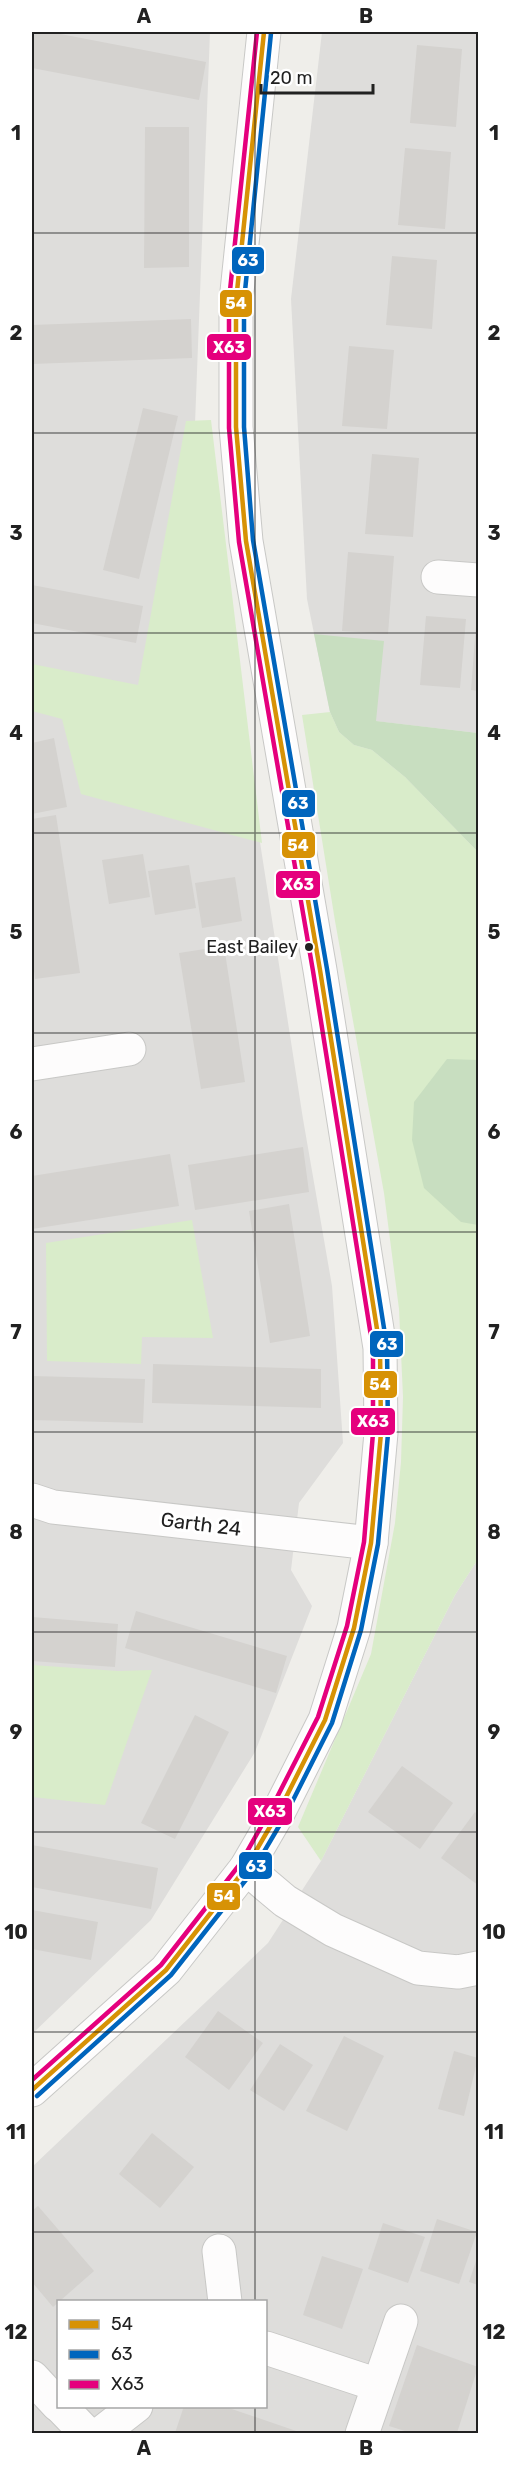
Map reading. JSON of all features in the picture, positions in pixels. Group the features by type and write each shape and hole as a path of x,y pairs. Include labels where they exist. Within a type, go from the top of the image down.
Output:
{"street":[{"path":"32,2090 166,1970 246,1868 278,1813 325,1720 354,1628 371,1543 381,1433 380,1348 320,970 246,542 236,427 236,301 264,32"},
{"path":"438,577 478,580"},
{"path":"32,1064 129,1049"},
{"name":"Garth 24","path":"32,1500 53,1507 371,1543"},
{"path":"246,1868 285,1901 333,1930 418,1968 458,1972 478,1968"},
{"path":"219,2251 225,2300"},
{"path":"362,2433 401,2321"},
{"path":"267,2348 378,2385"},
{"path":"32,2377 57,2403"},
{"path":"62,2408 87,2433"},
{"path":"100,2433 133,2408"}],"shaded area":[{"path":"32,32 210,32 195,424 303,1119 332,1286 343,1443 299,1503 291,1570 312,1606 255,1752 151,1920 32,2034"},
{"path":"322,32 478,32 478,733 375,721 330,712 307,599 291,299"},
{"path":"478,1559 478,2433 32,2434 32,2167 268,1943 321,1861 455,1595"}],"green space":[{"path":"211,420 262,843 81,794 62,719 32,711 32,664 138,685 186,421"},
{"path":"314,634 384,641 376,721 478,733 478,852 405,777 372,750 354,745 339,732 330,712"},
{"path":"330,712 339,732 354,745 372,750 405,777 478,852 478,1559 455,1595 321,1861 298,1827 371,1654 395,1523 401,1462 403,1397 399,1309 384,1193 335,921 302,715"},
{"path":"447,1059 478,1060 478,1225 461,1222 424,1188 412,1140 414,1102"},
{"path":"192,1220 213,1338 142,1337 141,1364 47,1361 46,1243"},
{"path":"32,1665 118,1671 152,1670 105,1805 32,1797"}],"building":[{"path":"32,32 50,32 206,62 199,100 32,68"},
{"path":"417,45 462,49 456,127 410,123"},
{"path":"145,127 189,127 189,267 144,268"},
{"path":"405,148 451,152 445,229 398,225"},
{"path":"392,256 437,260 432,329 386,325"},
{"path":"191,319 192,358 32,364 32,325"},
{"path":"349,346 394,350 387,429 342,426"},
{"path":"143,408 178,416 139,579 103,570"},
{"path":"372,454 419,458 413,537 365,534"},
{"path":"348,552 394,556 388,634 342,631"},
{"path":"32,585 143,606 136,643 32,623"},
{"path":"426,616 466,619 460,688 420,685"},
{"path":"476,625 478,625 478,691 471,690"},
{"path":"54,738 67,807 32,814 32,743"},
{"path":"56,815 80,973 35,979 32,955 32,819"},
{"path":"143,854 150,897 109,904 102,860"},
{"path":"189,865 196,908 155,915 148,871"},
{"path":"235,877 242,921 202,928 195,883"},
{"path":"224,946 245,1082 201,1089 179,953"},
{"path":"303,1147 309,1192 195,1210 188,1165"},
{"path":"170,1154 179,1206 32,1229 32,1176"},
{"path":"289,1204 310,1336 270,1343 249,1211"},
{"path":"153,1364 321,1369 321,1408 152,1403"},
{"path":"32,1376 145,1379 143,1423 32,1420"},
{"path":"136,1611 287,1656 276,1693 125,1648"},
{"path":"32,1617 118,1624 115,1667 32,1661"},
{"path":"195,1715 229,1732 175,1839 141,1823"},
{"path":"402,1766 453,1803 420,1849 368,1812"},
{"path":"475,1812 478,1815 478,1885 441,1858"},
{"path":"32,1845 158,1868 151,1909 32,1887"},
{"path":"32,1910 98,1922 91,1960 32,1949"},
{"path":"218,2011 263,2043 229,2090 185,2057"},
{"path":"344,2036 384,2056 347,2131 306,2111"},
{"path":"280,2044 313,2065 284,2111 250,2090"},
{"path":"454,2051 478,2058 464,2116 438,2109"},
{"path":"152,2133 194,2167 160,2208 119,2174"},
{"path":"38,2206 94,2271 61,2300 57,2300 53,2307 32,2282 32,2211"},
{"path":"437,2219 477,2232 459,2284 420,2271"},
{"path":"383,2223 425,2237 408,2283 368,2269"},
{"path":"478,2255 478,2285 469,2282"},
{"path":"322,2256 363,2269 342,2329 303,2315"},
{"path":"417,2345 478,2367 457,2433 411,2433 389,2426"},
{"path":"183,2408 229,2408 302,2433 175,2433"}],"transit line":[{"name":"X63","path":"32,2080 161,1965 240,1864 318,1717 347,1626 364,1542 373,1433 373,1349 313,971 239,542 229,428 229,300 257,32"},
{"name":"54","path":"32,2090 166,1970 246,1868 278,1813 325,1720 354,1628 371,1543 381,1433 380,1348 320,970 246,541 236,427 236,301 264,32"},
{"name":"63","path":"37,2096 171,1975 252,1872 285,1816 332,1723 361,1630 378,1544 388,1434 387,1347 327,969 253,540 244,427 244,301 271,33"}],"place":[{"name":"East Bailey","path":"309,947"}]}
